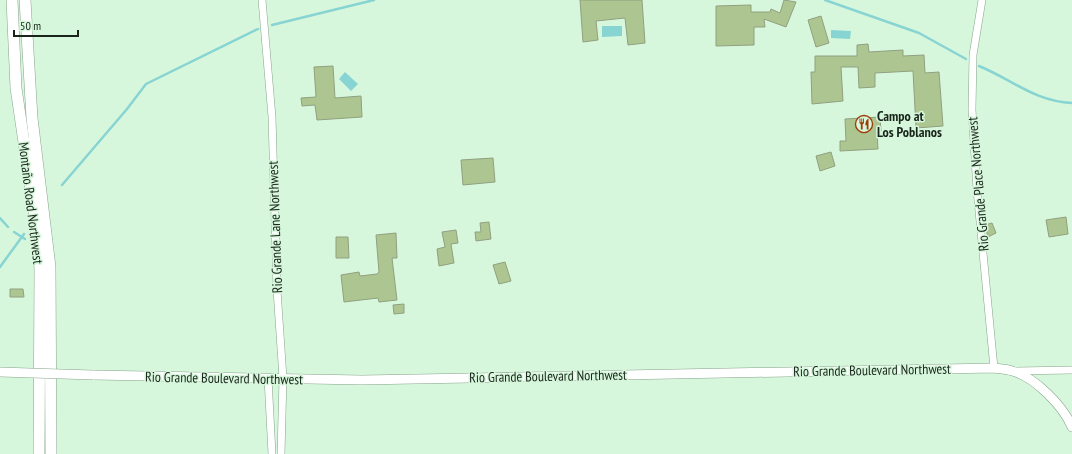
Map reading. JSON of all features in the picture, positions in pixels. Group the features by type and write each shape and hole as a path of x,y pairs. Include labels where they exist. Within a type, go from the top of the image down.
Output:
{"main road":[{"name":"Montaño Road Northwest","path":"12,0 16,88 36,224 40,269 39,454"},
{"name":"Montaño Road Northwest","path":"25,0 32,118 50,267 51,454"}],"street":[{"name":"Rio Grande Lane Northwest","path":"262,0 272,117 277,290 282,378 281,454"},
{"name":"Rio Grande Place Northwest","path":"982,0 973,55 972,110 977,190 994,368"},
{"name":"Rio Grande Boulevard Northwest","path":"0,372 93,375 377,379 994,368 1013,371 1037,384 1056,403 1072,427"},
{"path":"1013,371 1072,370"},
{"path":"268,378 272,454"}],"water":[{"path":"602,26 622,26 622,36 602,37"},
{"path":"831,30 851,31 850,39 831,38"},
{"path":"345,72 358,84 351,91 339,79"}],"building":[{"path":"580,0 642,0 645,43 628,45 625,18 596,21 598,40 583,42"},
{"path":"784,0 796,2 786,27 764,19 765,27 754,27 754,45 716,46 716,6 751,5 751,12 770,12 771,9 780,13"},
{"path":"821,16 829,43 816,47 808,20"},
{"path":"868,44 869,52 903,50 903,56 924,55 925,73 939,72 943,126 916,128 913,71 875,73 875,87 859,88 858,67 841,67 843,101 812,104 811,72 815,72 815,56 857,56 857,45"},
{"path":"333,66 335,98 361,96 362,117 317,120 315,105 302,106 301,98 316,97 314,67"},
{"path":"880,117 881,131 877,131 878,149 840,151 840,141 846,141 845,119"},
{"path":"831,152 835,166 820,171 816,156"},
{"path":"493,158 495,182 463,185 461,160"},
{"path":"1066,217 1068,234 1049,237 1046,220"},
{"path":"489,222 491,239 476,241 475,232 481,232 480,223"},
{"path":"992,223 996,233 988,237 985,225"},
{"path":"456,230 458,243 451,244 454,263 439,266 437,249 445,247 442,232"},
{"path":"396,233 397,258 392,258 397,300 379,302 378,298 344,302 341,275 359,272 360,276 377,274 379,272 376,235"},
{"path":"336,237 348,237 349,258 336,258"},
{"path":"505,262 511,281 499,284 493,265"},
{"path":"10,289 23,289 24,297 10,297"},
{"path":"404,304 404,313 394,314 393,305"}],"waterway":[{"path":"272,25 374,0"},
{"path":"825,0 919,33 966,59"},
{"path":"62,185 127,109 146,84 258,29"},
{"path":"979,66 1035,94 1058,101 1072,103"},
{"path":"0,218 8,227"},
{"path":"14,232 25,239"},
{"path":"0,267 24,234"}],"place":[{"name":"Campo at Los Poblanos","path":"864,124"}]}
